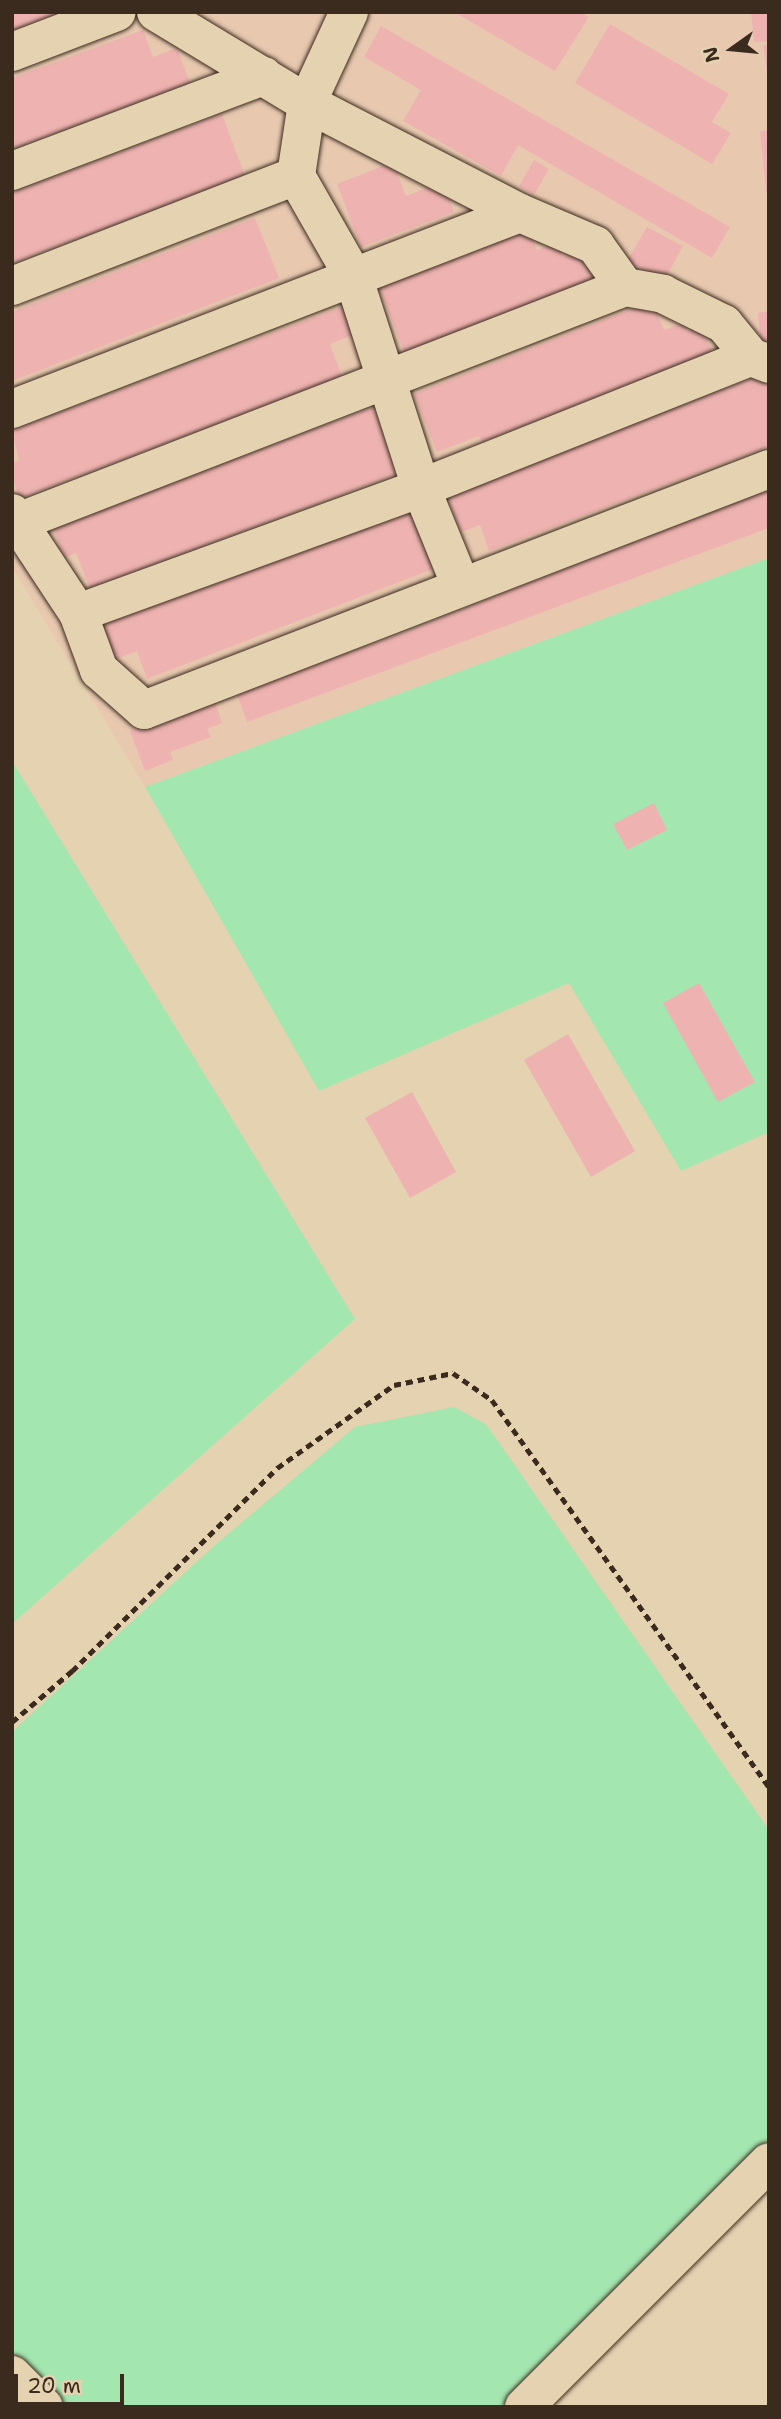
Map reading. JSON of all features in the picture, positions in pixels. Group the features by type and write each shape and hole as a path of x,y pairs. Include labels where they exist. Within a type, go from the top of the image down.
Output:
{"lane":[{"path":"12,52 117,12"},
{"path":"156,12 307,103 520,213 595,245 625,287"},
{"path":"349,12 307,103 296,176 353,275 421,488 461,586"},
{"path":"12,171 264,76"},
{"path":"12,286 296,176"},
{"path":"12,409 353,275 520,213"},
{"path":"78,613 421,488 760,360 724,324 663,294 625,287 387,381 15,517 78,613 99,670 144,710 769,469"},
{"path":"524,2407 769,2162"},
{"path":"12,2375 44,2407"}],"path":[{"path":"12,1722 72,1671 278,1468 394,1385 453,1373 492,1400 769,1787"}],"shaded area":[{"path":"12,12 769,12 769,558 145,787 12,567"}],"green space":[{"path":"769,558 769,1132 681,1171 569,983 319,1091 145,787"},
{"path":"12,761 355,1319 12,1624"},
{"path":"454,1407 486,1424 769,1830 769,2143 514,2407 67,2407 12,2352 12,1732 215,1545 355,1427"}],"building":[{"path":"12,12 60,12 60,13 12,30"},
{"path":"454,12 581,12 589,17 555,71"},
{"path":"751,12 769,12 769,41 754,42"},
{"path":"610,24 729,94 712,122 731,133 712,164 575,83"},
{"path":"381,26 730,227 712,258 518,145 501,176 403,121 421,90 364,57"},
{"path":"143,30 153,57 177,48 190,83 12,149 12,78"},
{"path":"763,45 769,45 769,72 767,72"},
{"path":"222,114 245,176 12,263 12,193"},
{"path":"769,130 769,191 766,192 760,131"},
{"path":"534,160 549,169 534,195 519,186"},
{"path":"393,162 406,196 443,182 454,212 361,247 337,184"},
{"path":"255,218 279,278 12,381 12,312"},
{"path":"647,227 683,246 664,281 627,261"},
{"path":"529,230 537,250 557,242 563,257 582,250 593,280 404,352 379,287"},
{"path":"652,301 664,330 684,322 687,331 702,326 712,352 482,442 479,436 437,452 414,394"},
{"path":"350,304 361,332 330,344 342,377 20,498 12,478 12,463 19,460 12,430"},
{"path":"769,311 769,344 761,345 758,313"},
{"path":"764,374 769,387 769,446 489,551 480,525 461,532 446,493"},
{"path":"374,407 399,473 90,588 76,553 64,558 53,527"},
{"path":"769,488 769,528 247,722 236,692 387,639"},
{"path":"409,507 433,569 147,679 137,651 111,661 98,626"},
{"path":"214,700 222,723 207,729 211,737 170,752 173,760 145,771 130,731"},
{"path":"654,803 667,830 627,850 613,824"},
{"path":"699,983 755,1082 718,1102 663,1003"},
{"path":"568,1034 635,1151 591,1177 524,1060"},
{"path":"412,1092 456,1172 410,1198 365,1118"}]}
